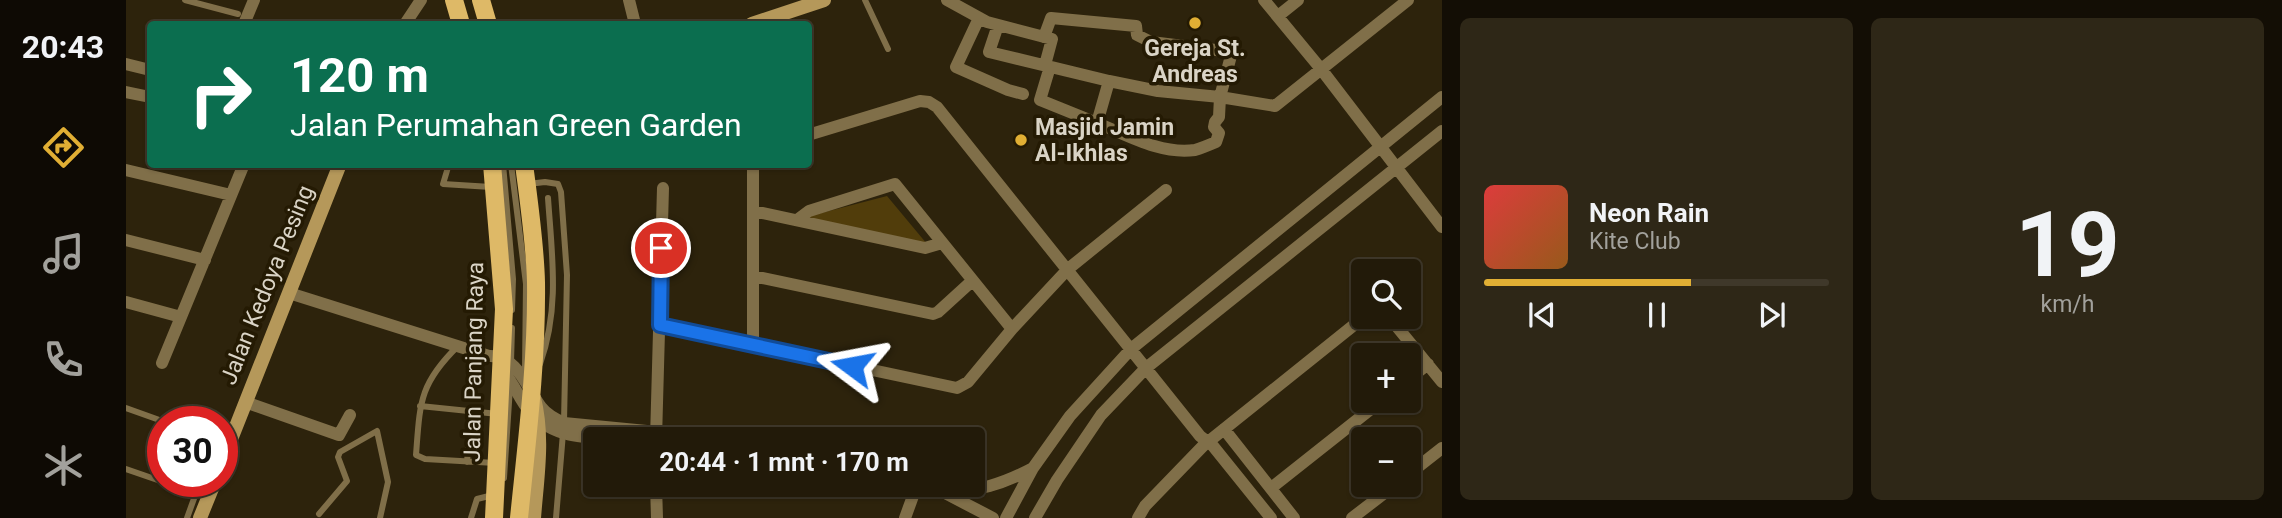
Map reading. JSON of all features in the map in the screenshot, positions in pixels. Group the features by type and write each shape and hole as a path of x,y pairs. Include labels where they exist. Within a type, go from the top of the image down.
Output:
{"main road":[{"path":"454,0 460,21"},
{"path":"481,0 487,21"},
{"name":"Jalan Panjang Raya","path":"493,168 504,309 494,518"},
{"path":"519,518 530,399 544,306 524,168"}],"street":[{"path":"241,19 254,0"},
{"path":"407,21 421,0"},
{"path":"629,0 634,21"},
{"path":"761,21 824,0"},
{"path":"947,0 979,18 1048,38"},
{"path":"1264,0 1321,69 1442,227"},
{"path":"1278,16 1298,0"},
{"path":"998,25 989,52 1158,91 1275,106 1408,0"},
{"path":"979,18 956,67 1023,94"},
{"path":"1051,18 1136,26 1137,35 1151,42 1231,52 1220,97 1219,117 1214,127 1219,131 1218,141 1194,150 1152,146 1041,101 1049,68 1045,65 1048,38 1051,18"},
{"path":"126,64 147,69"},
{"path":"1097,123 1108,81"},
{"path":"126,92 147,96"},
{"path":"1006,518 1033,468 1070,416 1131,349 1442,97"},
{"path":"812,134 920,101 937,107 1068,269 1262,518"},
{"path":"1035,518 1101,415 1146,368 1442,131"},
{"path":"162,363 242,168"},
{"name":"Jalan Kedoya Pesing","path":"238,417 338,168"},
{"path":"753,168 753,344"},
{"path":"126,170 231,195"},
{"path":"797,220 809,211 895,184 1012,330"},
{"path":"660,427 663,188"},
{"path":"660,325 957,388 968,382 1068,269 1166,190"},
{"path":"753,211 925,248 942,243"},
{"path":"126,240 205,260"},
{"path":"753,276 933,314 972,281"},
{"path":"289,293 458,345 503,366 530,399 563,429 583,432"},
{"path":"126,302 181,317"},
{"path":"1138,518 1145,506 1204,441 1224,429 1351,327"},
{"path":"1399,329 1442,382"},
{"path":"1421,370 1428,364"},
{"path":"503,366 530,399 563,429 583,431"},
{"path":"530,399 540,437 534,518"},
{"path":"245,402 339,435 350,415"},
{"path":"1271,488 1366,413"},
{"path":"1224,429 1294,518"},
{"path":"1204,441 1271,518"},
{"path":"1421,464 1442,447"},
{"path":"985,488 1033,468"},
{"path":"200,518 202,497"},
{"path":"656,497 657,518"},
{"path":"905,518 913,497"},
{"path":"953,497 993,518"},
{"path":"1352,518 1379,497"}],"lane":[{"path":"185,0 241,19"},
{"path":"473,0 479,21"},
{"path":"865,0 888,49"},
{"path":"448,168 443,184 496,187"},
{"path":"501,518 503,366 513,279 503,168"},
{"path":"512,168 526,284 530,399 513,518"},
{"path":"526,184 552,183 561,188 567,275 563,429 556,518"},
{"path":"548,198 554,273 544,306 566,307"},
{"path":"458,345 445,358 423,391 416,455 425,460 497,463"},
{"path":"420,406 500,414"},
{"path":"126,408 147,416"},
{"path":"467,462 471,412"},
{"path":"318,514 346,481 338,457 340,452 377,431 388,482 380,518"},
{"path":"126,469 147,476"},
{"path":"471,518 477,499 496,494"},
{"path":"187,518 201,497"}],"shaded area":[{"path":"887,196 927,244 802,218"}],"place":[{"name":"Gereja St. Andreas","path":"1195,23"},
{"name":"Masjid Jamin Al-Ikhlas","path":"1021,140"}],"route":[{"path":"661,248 660,325 852,366"}]}
